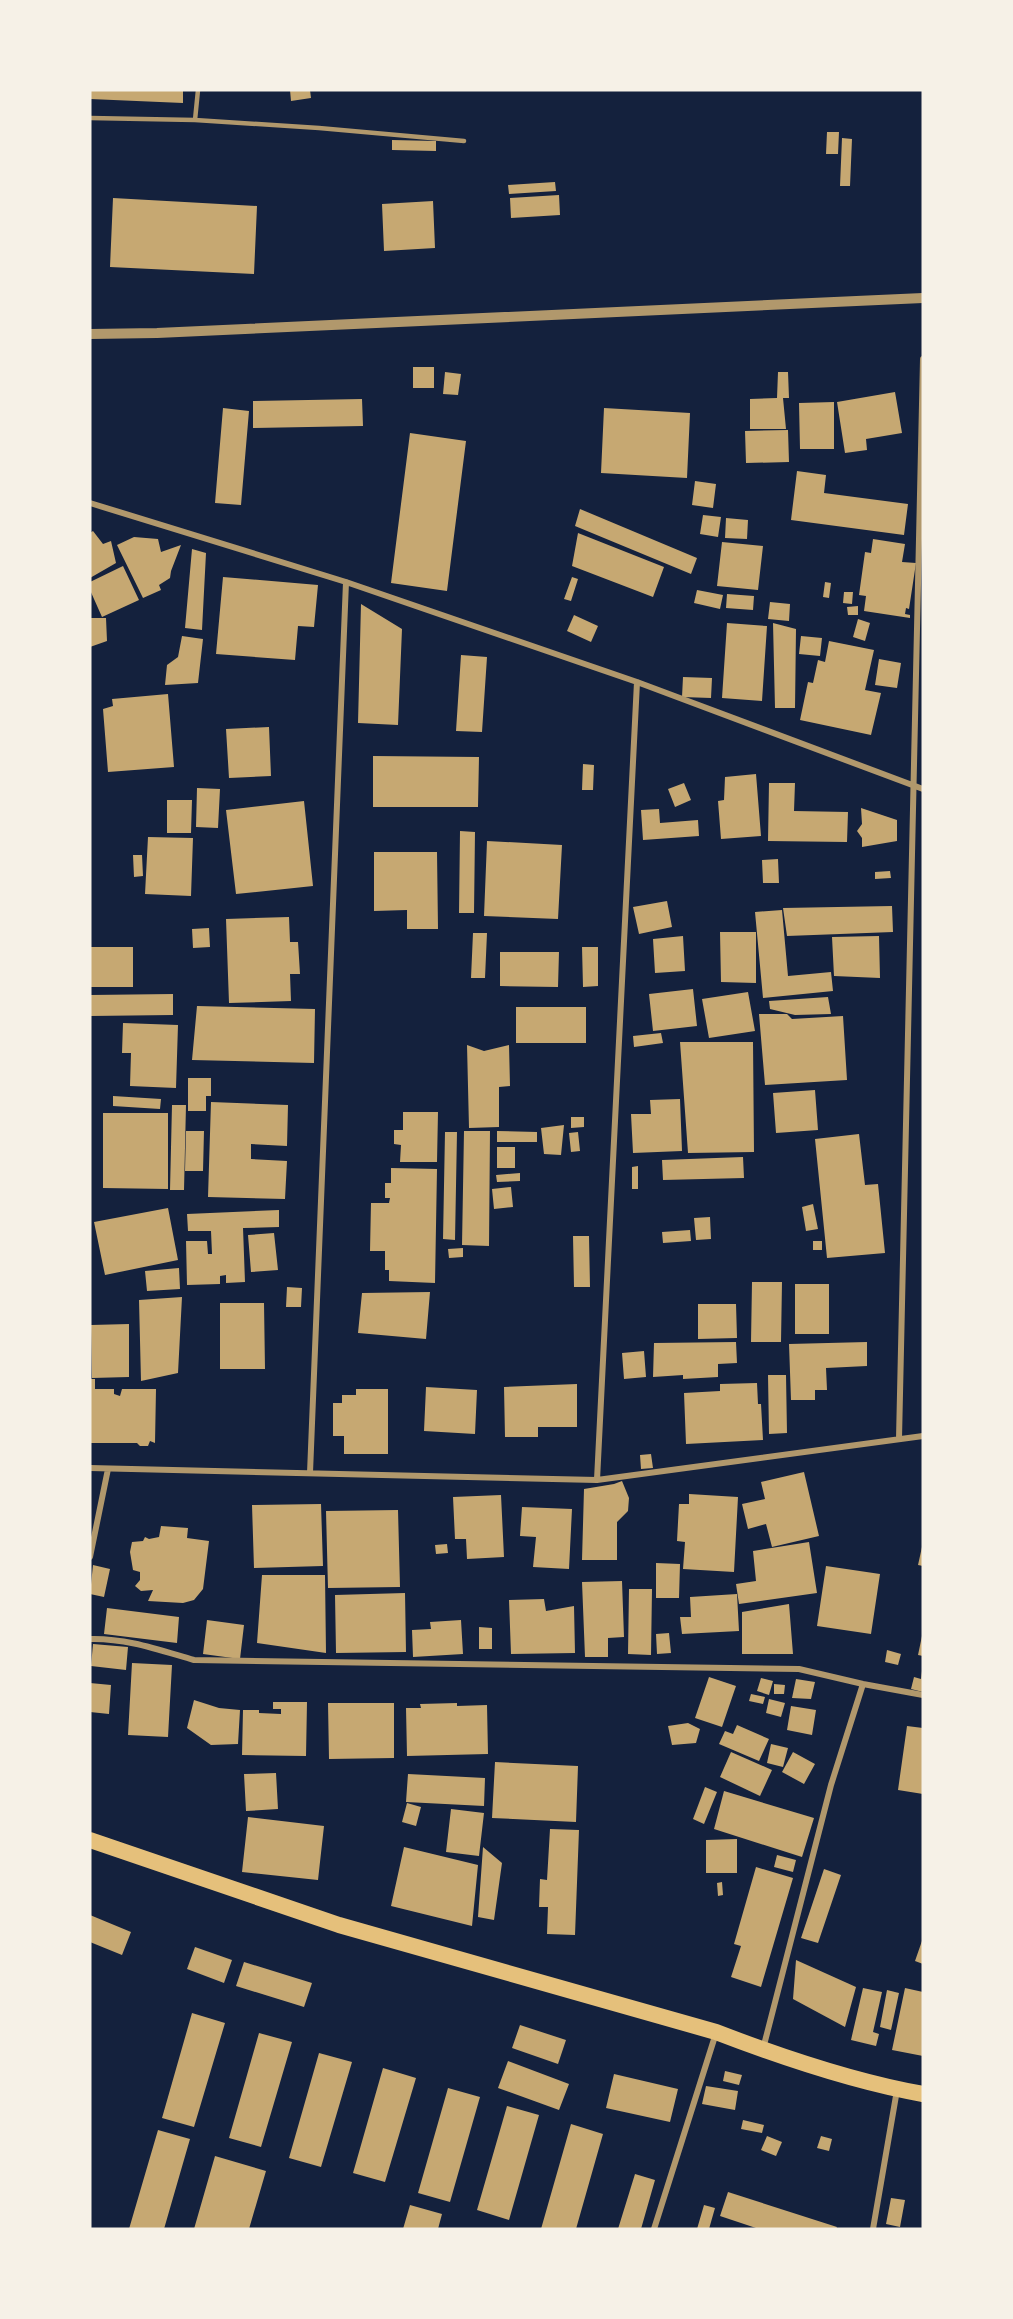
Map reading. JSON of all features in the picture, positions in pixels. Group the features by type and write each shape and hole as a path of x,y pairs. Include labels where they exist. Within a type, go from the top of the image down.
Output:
{"highway":[{"path":"90,1840 339,1925 716,2032 763,2050 897,2089 923,2094"}],"street":[{"path":"90,334 157,333 923,298"},
{"path":"899,1439 923,359"},
{"path":"90,503 346,582 637,682 923,789"},
{"path":"310,1473 346,582"},
{"path":"597,1480 637,682"},
{"path":"90,1468 597,1480 923,1436"},
{"path":"90,1557 108,1468"},
{"path":"90,1639 105,1638 136,1643 194,1660 799,1669 923,1695"},
{"path":"763,2050 831,1785 863,1684"},
{"path":"654,2229 716,2032"},
{"path":"873,2229 897,2089"}],"lane":[{"path":"195,120 198,90"},
{"path":"90,118 195,120 464,141"}],"building":[{"path":"90,90 183,90 183,103 90,99"},
{"path":"290,90 310,90 311,98 291,101"},
{"path":"827,132 839,132 838,154 826,154"},
{"path":"842,138 852,139 850,186 840,186"},
{"path":"392,140 436,141 436,151 392,150"},
{"path":"555,182 556,191 509,194 508,185"},
{"path":"559,195 560,215 511,218 510,198"},
{"path":"113,198 257,206 254,274 110,267"},
{"path":"433,201 435,248 384,251 382,204"},
{"path":"413,367 434,367 434,388 413,388"},
{"path":"445,372 461,374 458,395 443,394"},
{"path":"778,372 788,372 789,398 783,398 786,429 750,429 750,399 777,398"},
{"path":"895,392 902,433 866,439 867,450 845,453 837,402"},
{"path":"362,399 363,426 253,428 253,401"},
{"path":"834,402 834,449 800,449 799,403"},
{"path":"223,408 249,411 241,505 215,503"},
{"path":"604,408 690,413 687,478 601,473"},
{"path":"788,430 789,462 746,463 745,431"},
{"path":"410,433 466,441 447,591 391,583"},
{"path":"797,471 826,475 824,493 908,504 904,535 791,520"},
{"path":"695,481 716,484 713,508 692,505"},
{"path":"580,509 697,558 691,574 575,526"},
{"path":"703,515 721,517 718,537 700,534"},
{"path":"726,518 748,520 747,539 725,538"},
{"path":"93,531 103,544 111,541 116,563 90,578 90,533"},
{"path":"578,533 664,567 653,597 572,566"},
{"path":"134,537 158,539 161,552 181,545 170,578 159,585 161,590 143,598 117,545"},
{"path":"873,539 905,544 902,562 916,563 909,609 906,608 905,614 910,615 910,618 864,611 866,596 859,595 865,552 871,553"},
{"path":"722,542 763,546 758,590 717,586"},
{"path":"192,549 206,553 202,630 185,628"},
{"path":"123,566 139,600 102,617 90,590 90,582"},
{"path":"223,577 318,585 314,627 298,626 295,660 216,654"},
{"path":"572,577 578,579 571,601 564,599"},
{"path":"825,582 831,583 829,598 823,597"},
{"path":"697,590 723,595 720,609 694,603"},
{"path":"844,592 853,592 852,604 843,603"},
{"path":"727,594 754,596 753,610 726,608"},
{"path":"770,602 790,604 789,621 768,619"},
{"path":"361,604 402,629 398,725 358,723"},
{"path":"858,606 858,615 848,615 847,607"},
{"path":"574,615 598,626 591,642 567,631"},
{"path":"90,618 106,618 107,641 90,647"},
{"path":"858,619 870,623 865,641 853,637"},
{"path":"727,623 767,626 762,701 722,698"},
{"path":"773,623 796,629 795,708 775,708"},
{"path":"182,636 203,639 198,683 165,685 167,665 178,657"},
{"path":"801,636 822,638 820,656 799,654"},
{"path":"829,641 874,650 865,690 881,693 871,735 800,720 808,682 813,683 818,660 825,662"},
{"path":"461,655 487,657 482,732 456,731"},
{"path":"879,659 901,663 897,688 875,685"},
{"path":"683,677 712,678 711,698 682,697"},
{"path":"168,694 174,767 108,772 103,709 113,706 112,699"},
{"path":"269,727 271,776 229,778 226,729"},
{"path":"373,756 479,757 478,807 373,807"},
{"path":"583,764 594,765 593,790 582,790"},
{"path":"756,774 761,836 721,839 718,801 724,800 725,777"},
{"path":"684,783 691,800 675,807 668,789"},
{"path":"769,783 795,783 794,811 848,812 847,842 768,841"},
{"path":"197,788 220,789 218,828 196,827"},
{"path":"167,800 192,800 191,833 167,833"},
{"path":"304,801 313,886 236,894 226,810"},
{"path":"861,808 897,820 897,841 862,847 862,838 857,831 862,824"},
{"path":"659,809 660,823 698,820 699,836 643,840 641,810"},
{"path":"460,831 475,832 474,913 459,913"},
{"path":"148,837 193,838 191,896 145,894"},
{"path":"487,841 562,845 558,919 484,916"},
{"path":"374,852 437,852 438,929 407,929 407,910 374,911"},
{"path":"133,855 142,855 143,876 134,877"},
{"path":"778,859 779,883 763,883 762,860"},
{"path":"890,871 891,878 875,879 875,872"},
{"path":"667,901 672,927 639,934 633,907"},
{"path":"892,906 893,932 787,936 783,908"},
{"path":"782,910 788,976 831,972 833,991 763,998 755,912"},
{"path":"289,917 290,942 298,942 300,974 290,974 291,1001 229,1003 226,919"},
{"path":"209,928 210,947 193,948 192,929"},
{"path":"720,932 756,932 756,983 721,982"},
{"path":"473,933 487,933 485,978 471,978"},
{"path":"683,936 685,971 655,973 653,939"},
{"path":"879,936 880,978 834,976 832,937"},
{"path":"90,947 133,947 133,987 90,987"},
{"path":"582,947 598,947 598,986 583,987"},
{"path":"500,952 559,952 558,987 500,986"},
{"path":"693,989 697,1026 653,1031 649,994"},
{"path":"748,992 755,1031 709,1038 702,999"},
{"path":"173,994 173,1015 90,1016 90,995"},
{"path":"828,997 831,1014 795,1015 770,1009 769,1001"},
{"path":"197,1006 315,1009 314,1063 192,1060"},
{"path":"516,1007 586,1007 586,1043 516,1043"},
{"path":"759,1014 787,1014 792,1019 843,1016 847,1080 765,1085"},
{"path":"123,1023 178,1025 176,1088 130,1086 131,1053 122,1053"},
{"path":"661,1033 663,1043 634,1047 633,1036"},
{"path":"680,1042 753,1042 754,1152 688,1153"},
{"path":"467,1045 484,1051 509,1045 510,1086 499,1087 499,1127 469,1128"},
{"path":"188,1078 211,1078 211,1096 206,1096 206,1111 188,1111"},
{"path":"815,1090 818,1130 776,1133 773,1093"},
{"path":"113,1096 161,1099 160,1109 113,1106"},
{"path":"680,1099 682,1151 633,1153 631,1114 651,1114 650,1100"},
{"path":"211,1102 288,1105 287,1146 251,1144 251,1159 287,1161 285,1199 208,1197"},
{"path":"172,1105 186,1105 184,1190 170,1190"},
{"path":"403,1112 438,1112 437,1162 400,1162 401,1145 394,1144 394,1130 403,1130"},
{"path":"103,1113 168,1113 168,1189 103,1188"},
{"path":"571,1117 584,1117 584,1127 571,1128"},
{"path":"564,1125 561,1155 544,1154 541,1128"},
{"path":"186,1131 204,1131 203,1171 185,1171"},
{"path":"464,1131 490,1131 489,1246 462,1245"},
{"path":"497,1131 537,1132 537,1142 497,1142"},
{"path":"445,1132 457,1132 455,1240 443,1239"},
{"path":"578,1132 580,1151 571,1152 569,1133"},
{"path":"859,1134 865,1185 878,1184 885,1253 827,1258 815,1139"},
{"path":"497,1147 515,1147 515,1168 497,1168"},
{"path":"743,1157 744,1178 663,1180 662,1160"},
{"path":"638,1166 638,1189 632,1189 632,1167"},
{"path":"391,1168 437,1169 435,1283 389,1281 389,1270 385,1270 385,1251 370,1251 371,1203 389,1203 390,1198 385,1198 385,1183 391,1183"},
{"path":"520,1173 520,1181 497,1182 496,1175"},
{"path":"511,1187 513,1207 494,1209 492,1189"},
{"path":"813,1204 818,1229 806,1231 802,1207"},
{"path":"168,1208 178,1260 105,1275 94,1222"},
{"path":"279,1210 279,1227 243,1228 245,1282 226,1283 226,1275 220,1276 220,1284 187,1285 186,1241 207,1241 208,1254 212,1254 211,1231 188,1231 187,1214"},
{"path":"710,1217 711,1239 696,1240 694,1218"},
{"path":"690,1230 691,1241 663,1243 662,1232"},
{"path":"274,1233 278,1270 251,1272 248,1235"},
{"path":"573,1236 589,1236 590,1287 574,1287"},
{"path":"813,1241 822,1241 822,1250 813,1250"},
{"path":"463,1248 463,1257 449,1258 448,1249"},
{"path":"179,1268 180,1289 147,1291 145,1271"},
{"path":"752,1282 782,1282 781,1342 751,1342"},
{"path":"795,1284 829,1284 829,1334 795,1334"},
{"path":"287,1287 302,1288 301,1307 286,1307"},
{"path":"430,1292 426,1339 358,1333 362,1293"},
{"path":"182,1297 178,1373 141,1381 139,1300"},
{"path":"220,1303 264,1303 265,1369 220,1369"},
{"path":"698,1304 736,1304 737,1338 698,1339"},
{"path":"129,1324 129,1377 92,1378 91,1325"},
{"path":"736,1342 737,1363 718,1364 718,1377 683,1379 683,1375 653,1377 654,1343"},
{"path":"867,1342 867,1366 826,1368 827,1390 815,1390 815,1400 791,1400 789,1344"},
{"path":"644,1351 646,1377 624,1379 622,1353"},
{"path":"768,1375 786,1375 787,1433 769,1434"},
{"path":"90,1379 95,1379 95,1389 114,1389 114,1394 120,1396 122,1389 156,1389 155,1443 150,1441 148,1446 140,1446 137,1443 90,1443"},
{"path":"757,1383 763,1440 686,1444 684,1393 720,1391 720,1384"},
{"path":"577,1384 577,1427 538,1427 538,1437 505,1437 504,1387"},
{"path":"426,1387 477,1390 475,1434 424,1431"},
{"path":"356,1389 388,1389 388,1454 344,1454 344,1436 333,1436 333,1403 342,1403 342,1395 356,1395"},
{"path":"651,1454 653,1468 641,1469 640,1455"},
{"path":"804,1472 819,1536 772,1547 766,1524 748,1529 742,1504 765,1499 761,1482"},
{"path":"622,1481 629,1498 628,1511 617,1522 617,1560 582,1560 584,1489"},
{"path":"689,1494 738,1497 734,1572 683,1569 685,1542 677,1541 679,1504 689,1504"},
{"path":"501,1495 504,1557 467,1559 466,1539 455,1539 453,1497"},
{"path":"321,1504 323,1566 254,1568 252,1505"},
{"path":"522,1507 572,1509 569,1569 533,1567 536,1537 520,1536"},
{"path":"398,1510 400,1587 328,1588 326,1511"},
{"path":"161,1526 188,1528 187,1538 209,1541 203,1589 194,1600 183,1603 148,1601 153,1590 141,1591 135,1586 140,1580 140,1572 133,1570 130,1552 132,1542 143,1541 145,1537 149,1539 159,1537"},
{"path":"809,1542 817,1593 739,1604 736,1584 756,1581 753,1551"},
{"path":"447,1544 448,1553 436,1554 435,1545"},
{"path":"923,1547 923,1566 918,1565"},
{"path":"656,1563 680,1564 679,1598 656,1598"},
{"path":"93,1565 110,1569 104,1597 90,1594"},
{"path":"826,1566 880,1574 871,1634 817,1626"},
{"path":"262,1575 325,1575 326,1653 257,1643"},
{"path":"622,1581 624,1637 608,1638 608,1657 585,1657 582,1582"},
{"path":"629,1589 652,1589 651,1655 628,1654"},
{"path":"405,1593 406,1652 336,1653 335,1595"},
{"path":"737,1594 739,1631 682,1634 680,1617 691,1617 690,1597"},
{"path":"544,1599 546,1611 574,1606 575,1653 511,1654 509,1600"},
{"path":"789,1604 793,1654 742,1654 742,1612"},
{"path":"107,1608 179,1617 177,1643 104,1634"},
{"path":"207,1620 244,1625 240,1659 203,1654"},
{"path":"461,1620 463,1654 413,1657 412,1630 431,1629 430,1622"},
{"path":"479,1627 492,1628 492,1649 479,1649"},
{"path":"669,1633 671,1653 657,1654 656,1634"},
{"path":"923,1637 923,1656 918,1655"},
{"path":"93,1644 128,1647 126,1670 91,1666"},
{"path":"887,1650 901,1654 898,1665 885,1662"},
{"path":"132,1663 172,1665 168,1737 128,1735"},
{"path":"922,1671 923,1692 911,1689 914,1677 921,1679"},
{"path":"709,1677 736,1686 722,1727 695,1718"},
{"path":"761,1678 773,1681 769,1695 757,1691"},
{"path":"796,1679 815,1682 811,1699 792,1698"},
{"path":"90,1683 111,1685 109,1714 90,1712"},
{"path":"774,1684 785,1685 784,1694 774,1694"},
{"path":"751,1694 765,1697 763,1704 749,1701"},
{"path":"769,1699 785,1703 781,1717 766,1713"},
{"path":"194,1700 219,1708 240,1710 238,1744 211,1745 187,1728"},
{"path":"273,1702 307,1702 306,1756 242,1755 243,1710 281,1714 281,1709 273,1709"},
{"path":"328,1703 394,1703 394,1758 329,1759"},
{"path":"457,1703 457,1706 487,1705 488,1754 407,1756 406,1708 421,1708 420,1704"},
{"path":"791,1706 816,1710 812,1735 787,1730"},
{"path":"688,1723 700,1729 696,1743 672,1745 668,1726"},
{"path":"737,1725 769,1739 759,1761 719,1744 725,1731 733,1734"},
{"path":"907,1726 923,1728 923,1794 898,1790"},
{"path":"771,1744 788,1748 783,1767 767,1763"},
{"path":"731,1752 772,1770 760,1796 720,1777"},
{"path":"793,1752 815,1764 804,1784 782,1772"},
{"path":"495,1762 578,1766 576,1822 492,1818"},
{"path":"276,1773 278,1809 246,1811 244,1774"},
{"path":"408,1774 485,1778 484,1806 406,1802"},
{"path":"705,1787 717,1792 704,1824 693,1819"},
{"path":"724,1791 814,1818 802,1857 714,1829"},
{"path":"407,1803 421,1807 416,1826 402,1822"},
{"path":"451,1809 484,1813 479,1856 446,1852"},
{"path":"248,1817 324,1826 318,1880 242,1872"},
{"path":"550,1829 579,1830 575,1935 547,1934 548,1907 539,1907 540,1879 547,1880"},
{"path":"737,1839 737,1873 706,1873 706,1840"},
{"path":"404,1847 478,1865 472,1926 391,1906"},
{"path":"483,1847 502,1863 494,1920 478,1917"},
{"path":"777,1855 796,1860 793,1872 774,1867"},
{"path":"756,1867 793,1878 761,1987 731,1977 741,1946 734,1944"},
{"path":"824,1869 841,1875 818,1943 801,1938"},
{"path":"722,1882 723,1895 718,1896 717,1883"},
{"path":"90,1915 131,1932 122,1955 90,1942"},
{"path":"923,1938 923,1964 915,1961"},
{"path":"195,1947 232,1960 224,1983 187,1969"},
{"path":"796,1960 856,1987 845,2027 793,1999"},
{"path":"244,1962 312,1983 304,2007 236,1986"},
{"path":"863,1988 882,1992 873,2032 879,2034 876,2046 851,2040"},
{"path":"905,1988 923,1992 923,2056 892,2050"},
{"path":"887,1990 899,1993 891,2030 880,2027"},
{"path":"192,2013 225,2023 194,2127 162,2118"},
{"path":"520,2025 566,2040 558,2064 512,2048"},
{"path":"259,2033 292,2042 261,2147 229,2138"},
{"path":"319,2053 352,2062 321,2167 289,2158"},
{"path":"508,2061 569,2084 559,2110 498,2088"},
{"path":"383,2068 416,2078 385,2182 353,2173"},
{"path":"725,2071 742,2075 739,2085 723,2081"},
{"path":"614,2074 678,2089 670,2122 606,2108"},
{"path":"706,2086 738,2091 735,2110 702,2104"},
{"path":"448,2088 480,2097 450,2202 418,2193"},
{"path":"507,2106 539,2115 509,2220 477,2210"},
{"path":"743,2120 764,2125 762,2133 741,2129"},
{"path":"571,2124 603,2134 576,2229 541,2229"},
{"path":"158,2130 190,2139 164,2229 129,2229"},
{"path":"767,2136 782,2142 776,2156 761,2150"},
{"path":"821,2136 832,2139 829,2151 817,2148"},
{"path":"215,2156 266,2171 249,2229 194,2229"},
{"path":"635,2174 655,2180 641,2229 618,2229"},
{"path":"728,2192 837,2227 836,2229 759,2229 720,2216"},
{"path":"891,2198 905,2200 900,2227 886,2224"},
{"path":"410,2205 442,2214 438,2229 403,2229"},
{"path":"704,2205 715,2208 709,2229 697,2229"}]}
